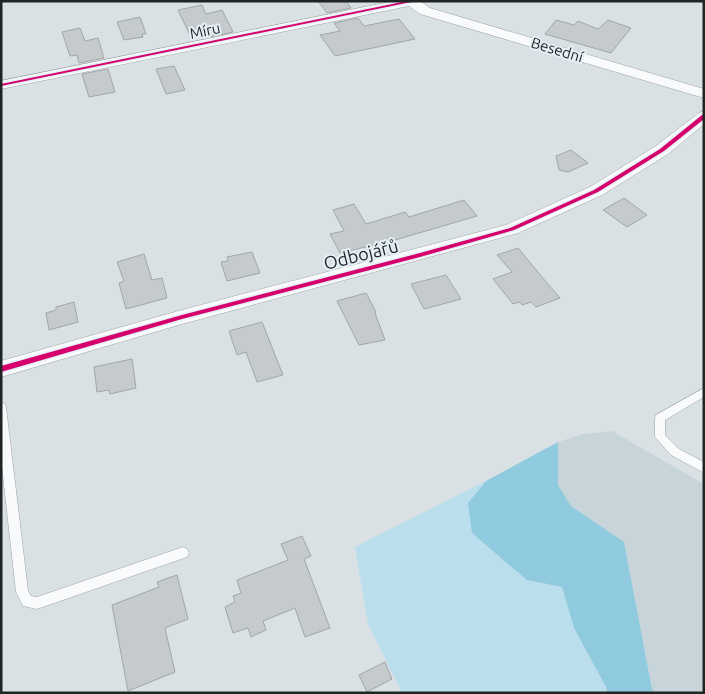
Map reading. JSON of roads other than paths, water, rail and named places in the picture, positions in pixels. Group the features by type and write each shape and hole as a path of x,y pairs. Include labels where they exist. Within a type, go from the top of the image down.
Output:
{"street":[{"name":"Míru","path":"1,86 412,1"},
{"name":"Besední","path":"412,1 425,11 704,94"},
{"name":"Odbojářů","path":"1,369 182,316 420,255 512,229 596,191 662,150 703,118"}],"lane":[{"path":"704,392 660,418 660,437 675,452 704,468"},
{"path":"1,407 22,592 27,602 37,603 183,553"}]}
